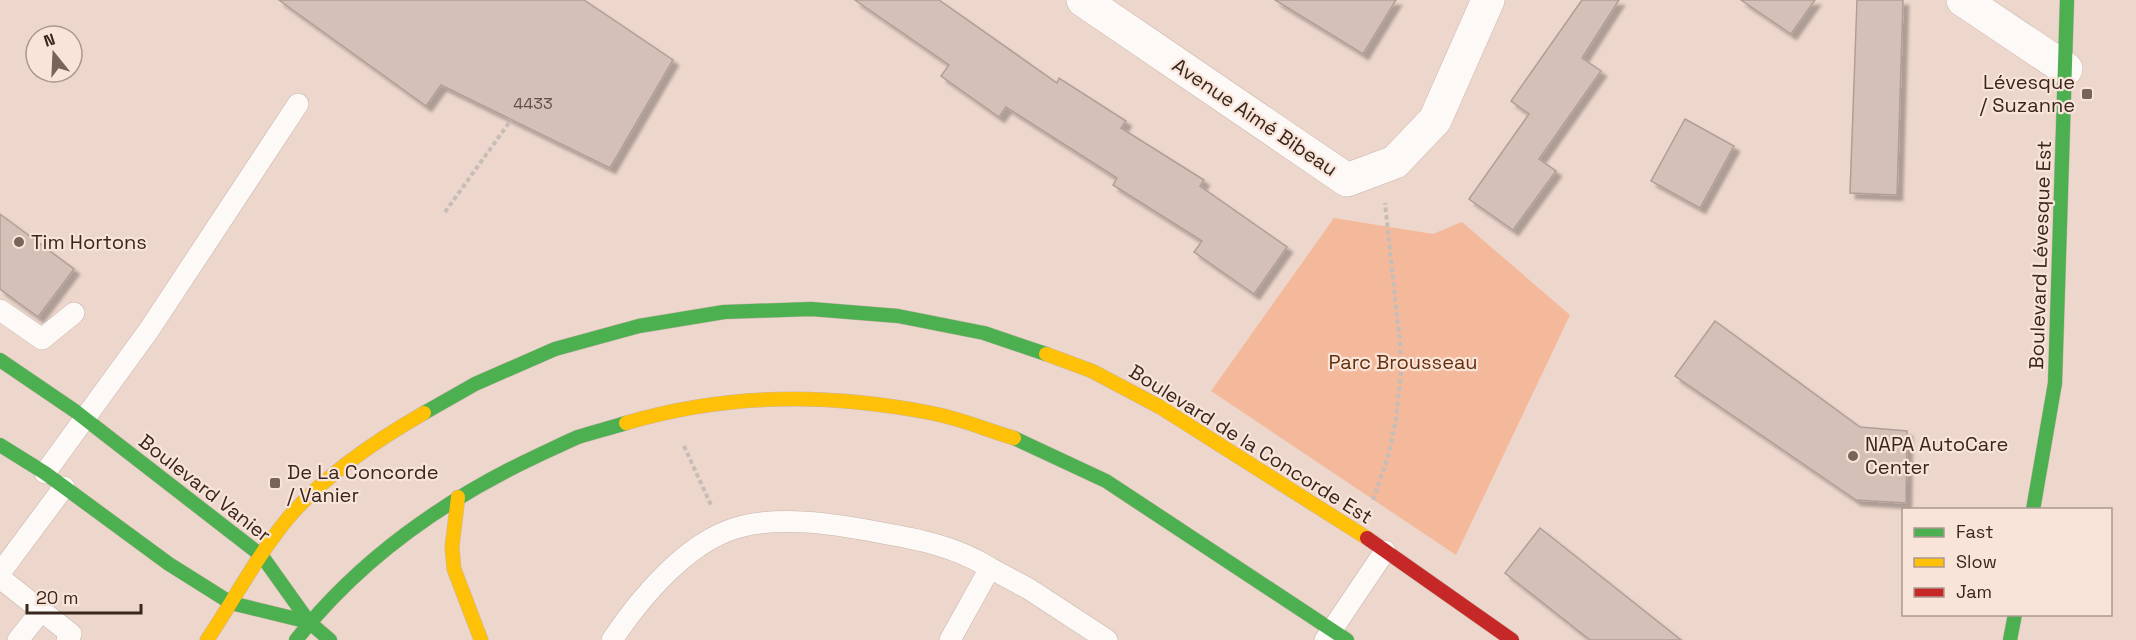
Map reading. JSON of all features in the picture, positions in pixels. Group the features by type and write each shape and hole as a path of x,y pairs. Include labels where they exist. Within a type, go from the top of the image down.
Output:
{"main road":[{"name":"Boulevard Lévesque Est","path":"2033,508 2055,383 2067,0"},
{"name":"Boulevard de la Concorde Est","path":"207,640 291,514 346,465 409,421 469,385 540,354 620,330 702,315 787,308 828,308 911,316 991,335 1070,362 1116,383 1178,417 1385,551 1512,640"},
{"name":"Boulevard Vanier","path":"0,360 85,418 262,556 309,622"},
{"path":"296,640 309,622 353,577 400,539 484,481 576,438 644,416 715,402 789,397 864,401 969,421 1004,432 1073,462 1158,514 1335,637"},
{"path":"0,445 45,473 170,564 231,603 309,622 330,640"},
{"path":"458,497 452,547 454,569 482,640"},
{"path":"2010,640 2015,616"}],"street":[{"name":"Avenue Aimé Bibeau","path":"1083,0 1347,180 1395,162 1435,120 1488,0"},
{"path":"1963,0 2066,69"}],"lane":[{"path":"45,473 149,330 298,104"},
{"path":"0,310 42,339 74,313"},
{"path":"0,573 64,487"},
{"path":"612,640 658,582 704,544 724,533 753,525 811,523 908,538 959,552 1029,589 1107,640"},
{"path":"1335,637 1385,551"},
{"path":"950,640 990,568"},
{"path":"0,578 74,638"},
{"path":"18,640 42,611"}],"path":[{"path":"445,212 512,120"},
{"path":"1372,503 1389,453 1396,418 1402,363 1382,167"},
{"path":"683,443 699,478"}],"green space":[{"name":"Parc Brousseau","path":"1334,218 1433,234 1462,222 1570,315 1456,555 1211,391"}],"building":[{"path":"279,0 584,0 673,60 610,168 441,85 426,106"},
{"path":"855,0 939,0 1057,83 1059,78 1126,121 1121,128 1204,180 1200,186 1287,247 1254,294 1194,252 1202,241 1113,185 1117,178 1006,107 999,117 941,76 949,65"},
{"path":"1275,0 1396,0 1363,54"},
{"path":"1582,0 1619,0 1582,58 1601,71 1539,159 1556,171 1513,230 1469,199 1529,114 1511,101"},
{"path":"1741,0 1815,0 1791,34"},
{"path":"1857,0 1903,0 1897,195 1850,193"},
{"path":"1685,119 1734,146 1700,208 1651,181"},
{"name":"Tim Hortons","path":"0,214 74,269 38,317 0,289"},
{"path":"1715,321 1860,427 1907,431 1906,503 1856,500 1675,376"},
{"path":"1540,528 1681,640 1590,640 1505,573"}],"traffic: fast":[{"path":"2033,508 2055,383 2067,0"},
{"path":"424,413 475,384 555,349 639,326 724,312 811,309 898,316 984,333 1046,354"},
{"path":"0,360 75,411 262,556 309,622"},
{"path":"296,640 347,584 376,558 437,512 503,473 557,446 578,437 626,423"},
{"path":"1014,438 1106,481 1347,640"},
{"path":"0,445 45,473 169,564 231,603 309,622"},
{"path":"2010,640 2015,616"},
{"path":"309,622 330,640"}],"traffic: slow":[{"path":"1046,354 1092,371 1160,407 1367,538"},
{"path":"626,423 664,413 740,401 816,399 892,406 931,413 1014,438"},
{"path":"207,640 267,546 303,501 352,459 424,413"},
{"path":"458,497 452,547 454,569 481,640"}],"traffic: jam":[{"path":"1367,538 1512,640"}],"place":[{"name":"Lévesque / Suzanne","path":"2087,94"},
{"name":"Tim Hortons","path":"19,242"},
{"name":"NAPA AutoCare Center","path":"1853,456"},
{"name":"De La Concorde / Vanier","path":"275,483"}]}
